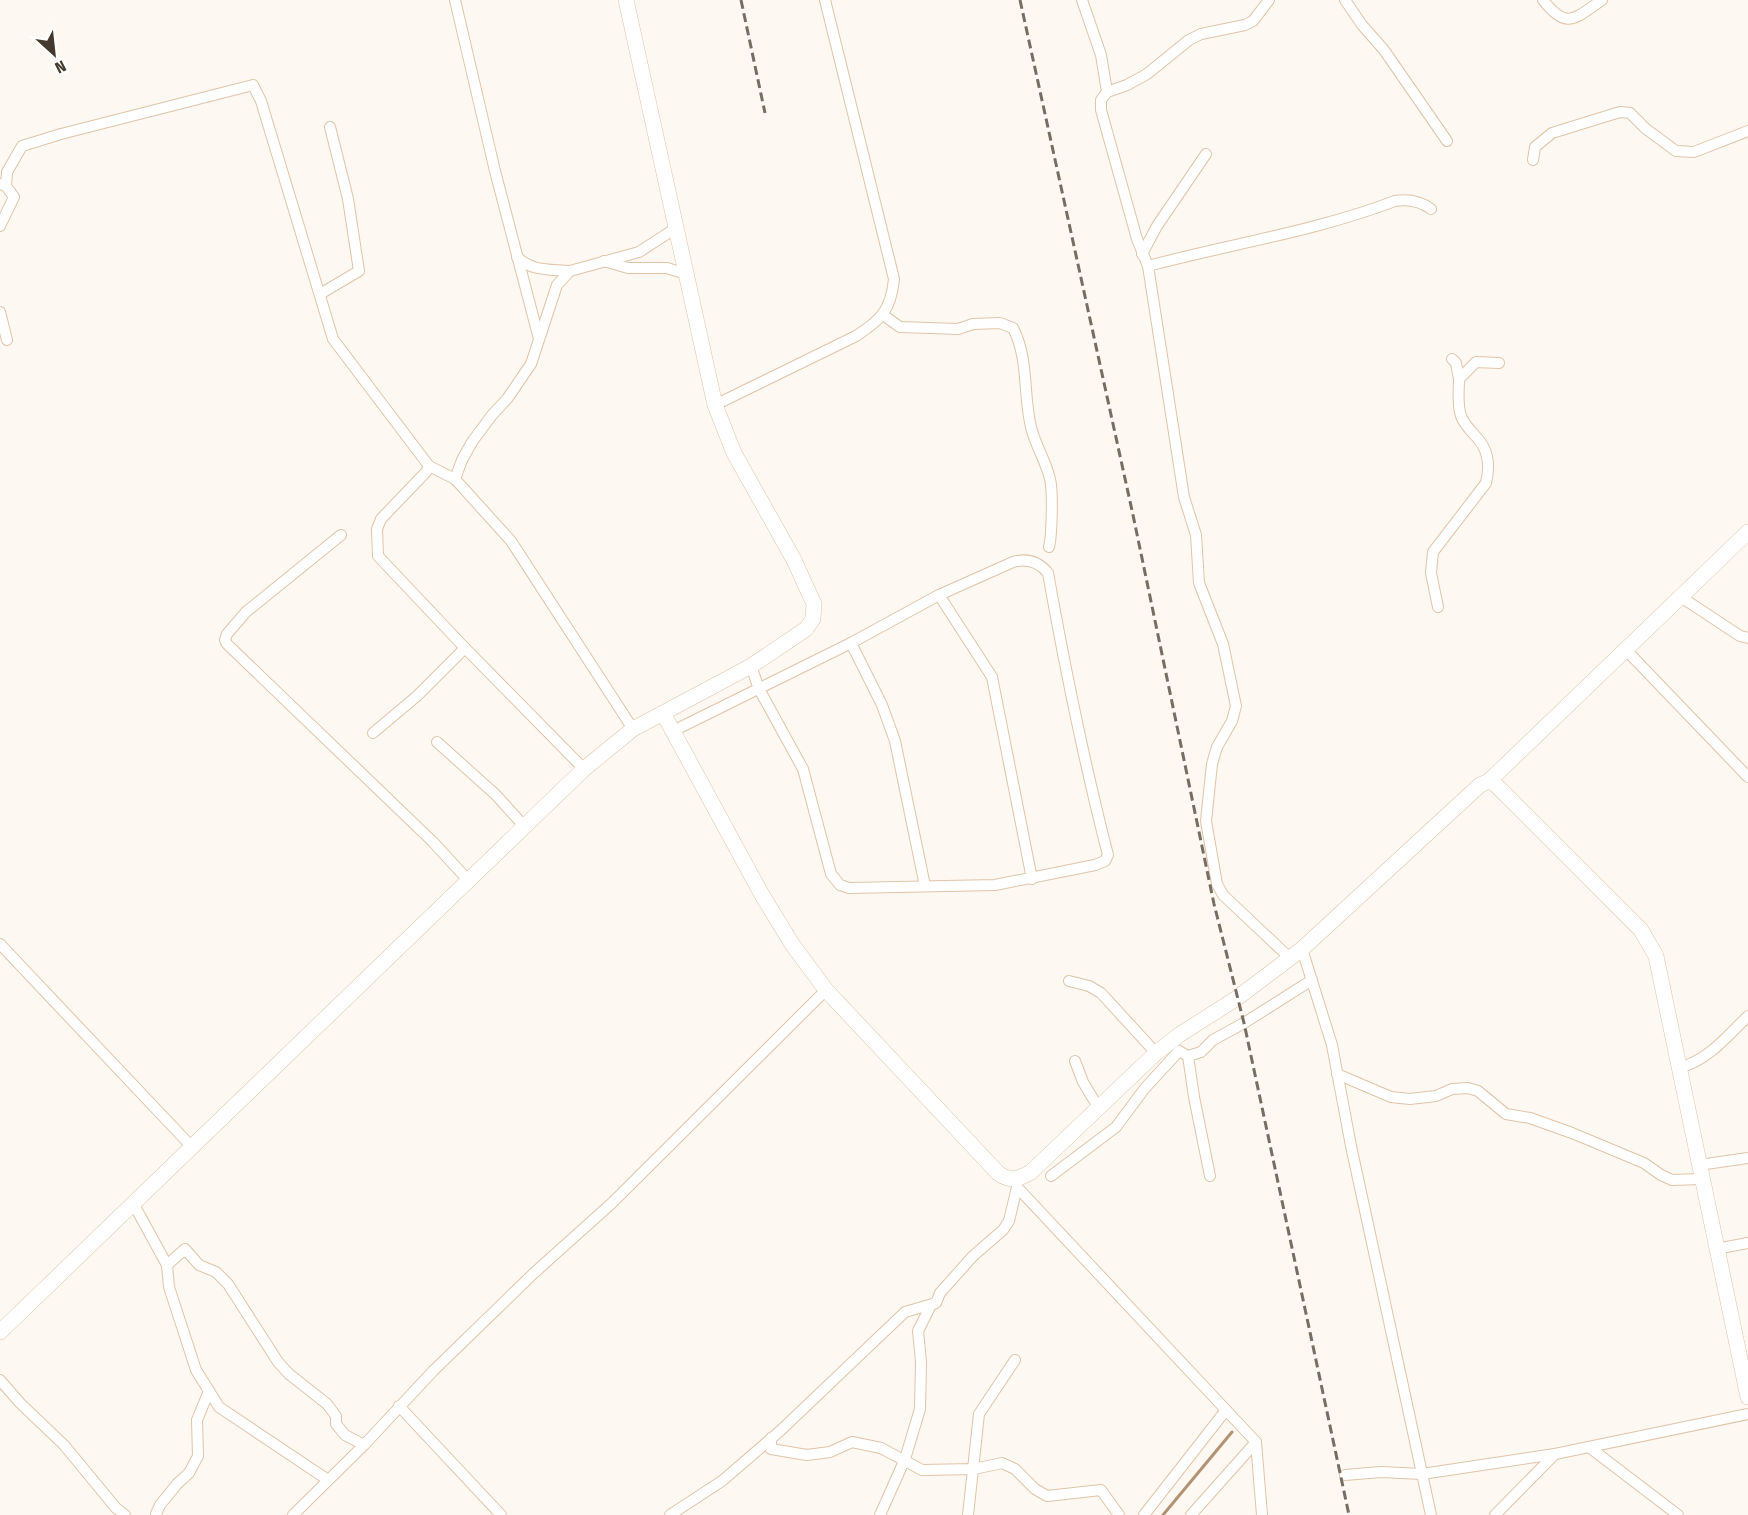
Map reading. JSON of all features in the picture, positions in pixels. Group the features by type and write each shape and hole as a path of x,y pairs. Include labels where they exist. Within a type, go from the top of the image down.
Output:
{"street":[{"path":"455,0 539,339"},
{"path":"0,1332 584,769 633,729 751,666 806,629 813,619 814,604 794,560 734,453 715,405 626,0"},
{"path":"715,405 856,336 883,315 893,293 894,279 825,0"},
{"path":"1082,0 1101,55 1107,92"},
{"path":"1269,0 1253,21 1195,37 1147,74 1127,85 1107,92 1101,100 1101,110 1142,254 1148,266 1184,497 1197,535 1199,583 1223,644 1236,706 1232,721 1216,747 1206,821 1218,884 1223,895 1296,954 1312,980 1332,1045 1351,1146 1431,1515"},
{"path":"1345,0 1362,25 1384,50 1447,141"},
{"path":"1543,0 1552,12 1565,19 1574,19 1602,0"},
{"path":"0,225 15,197 3,185 7,172 22,146 253,85 261,101 333,339 429,466 455,479 511,542 633,729"},
{"path":"1533,160 1535,147 1552,134 1620,111 1630,113 1646,129 1676,151 1694,153 1748,131"},
{"path":"320,294 359,271 348,199 330,127"},
{"path":"1142,254 1157,226 1206,154"},
{"path":"1148,266 1218,248 1309,229 1395,201 1408,199 1431,209"},
{"path":"517,256 526,266 570,272 639,252 676,228"},
{"path":"602,261 627,268 667,268 686,274"},
{"path":"455,479 472,442 507,399 531,364 557,285 570,272"},
{"path":"0,312 7,340"},
{"path":"883,315 900,327 958,329 973,324 999,323 1013,328 1018,338 1027,382 1031,427 1051,481 1051,524 1048,547"},
{"path":"1438,607 1431,573 1433,552 1486,483 1490,471 1483,446 1468,430 1462,418 1459,408 1459,378 1456,363 1452,359"},
{"path":"1459,378 1476,362 1499,363"},
{"path":"429,466 426,472 381,519 377,530 378,556 584,769"},
{"path":"670,1515 722,1481 771,1438 905,1311 936,1303 940,1293 973,1256 1003,1230 1009,1221 1017,1183 1156,1053 1296,954 1480,785 1489,781 1748,532"},
{"path":"341,536 246,612 227,634 225,640 434,842 468,880"},
{"path":"673,731 759,689 851,643 939,595 1022,560 1042,567 1048,573 1086,769 1108,855 1105,861 1095,866 995,885 849,888 840,885 831,874 803,769 759,689 751,666"},
{"path":"939,595 992,677 1032,879"},
{"path":"1681,597 1744,637 1748,649"},
{"path":"851,643 882,705 895,741 925,886"},
{"path":"373,733 417,696 465,648"},
{"path":"1626,650 1748,777"},
{"path":"663,713 762,895 792,944 826,990 998,1173 1017,1183 1256,1442 1262,1515"},
{"path":"437,742 496,795 524,826"},
{"path":"1489,781 1510,798 1641,930 1660,965 1678,1068 1748,1397"},
{"path":"0,944 191,1146"},
{"path":"1051,1176 1116,1127 1145,1088 1179,1051 1188,1056 1201,1052 1213,1040 1312,980"},
{"path":"1069,981 1089,986 1101,993 1156,1053"},
{"path":"293,1515 534,1273 612,1203 826,990"},
{"path":"1678,1068 1693,1065 1705,1057 1748,1016"},
{"path":"1188,1056 1209,1176"},
{"path":"1075,1061 1083,1082 1098,1107"},
{"path":"1337,1074 1391,1097 1410,1099 1436,1096 1452,1089 1468,1088 1478,1091 1506,1114 1530,1118 1572,1133 1644,1163 1672,1180 1748,1158"},
{"path":"133,1203 167,1265 169,1287 196,1370 219,1407 328,1480"},
{"path":"1716,1249 1748,1243"},
{"path":"167,1265 185,1249 199,1265 216,1272 228,1284 278,1362 289,1374 327,1404 336,1416 336,1424 345,1435 363,1445"},
{"path":"880,1515 905,1459 920,1409 921,1362 918,1331 931,1305"},
{"path":"968,1515 979,1414 1015,1360"},
{"path":"0,1380 64,1445 116,1508 125,1515"},
{"path":"156,1514 160,1505 189,1473 198,1456 197,1420 209,1391"},
{"path":"399,1407 501,1515"},
{"path":"1144,1515 1226,1410"},
{"path":"1345,1475 1381,1472 1422,1474 1555,1454 1748,1414"},
{"path":"771,1438 771,1449 807,1455 830,1452 852,1442 881,1448 922,1470 974,1469 1002,1463 1015,1469 1035,1489 1047,1496 1101,1490 1119,1515"},
{"path":"1191,1515 1256,1442"},
{"path":"1589,1447 1678,1515"},
{"path":"1498,1513 1555,1454"}],"waterway":[{"path":"1163,1515 1232,1432"}],"railway":[{"path":"741,0 765,113"},
{"path":"1020,0 1133,515 1214,904 1244,1023 1349,1515"}]}
